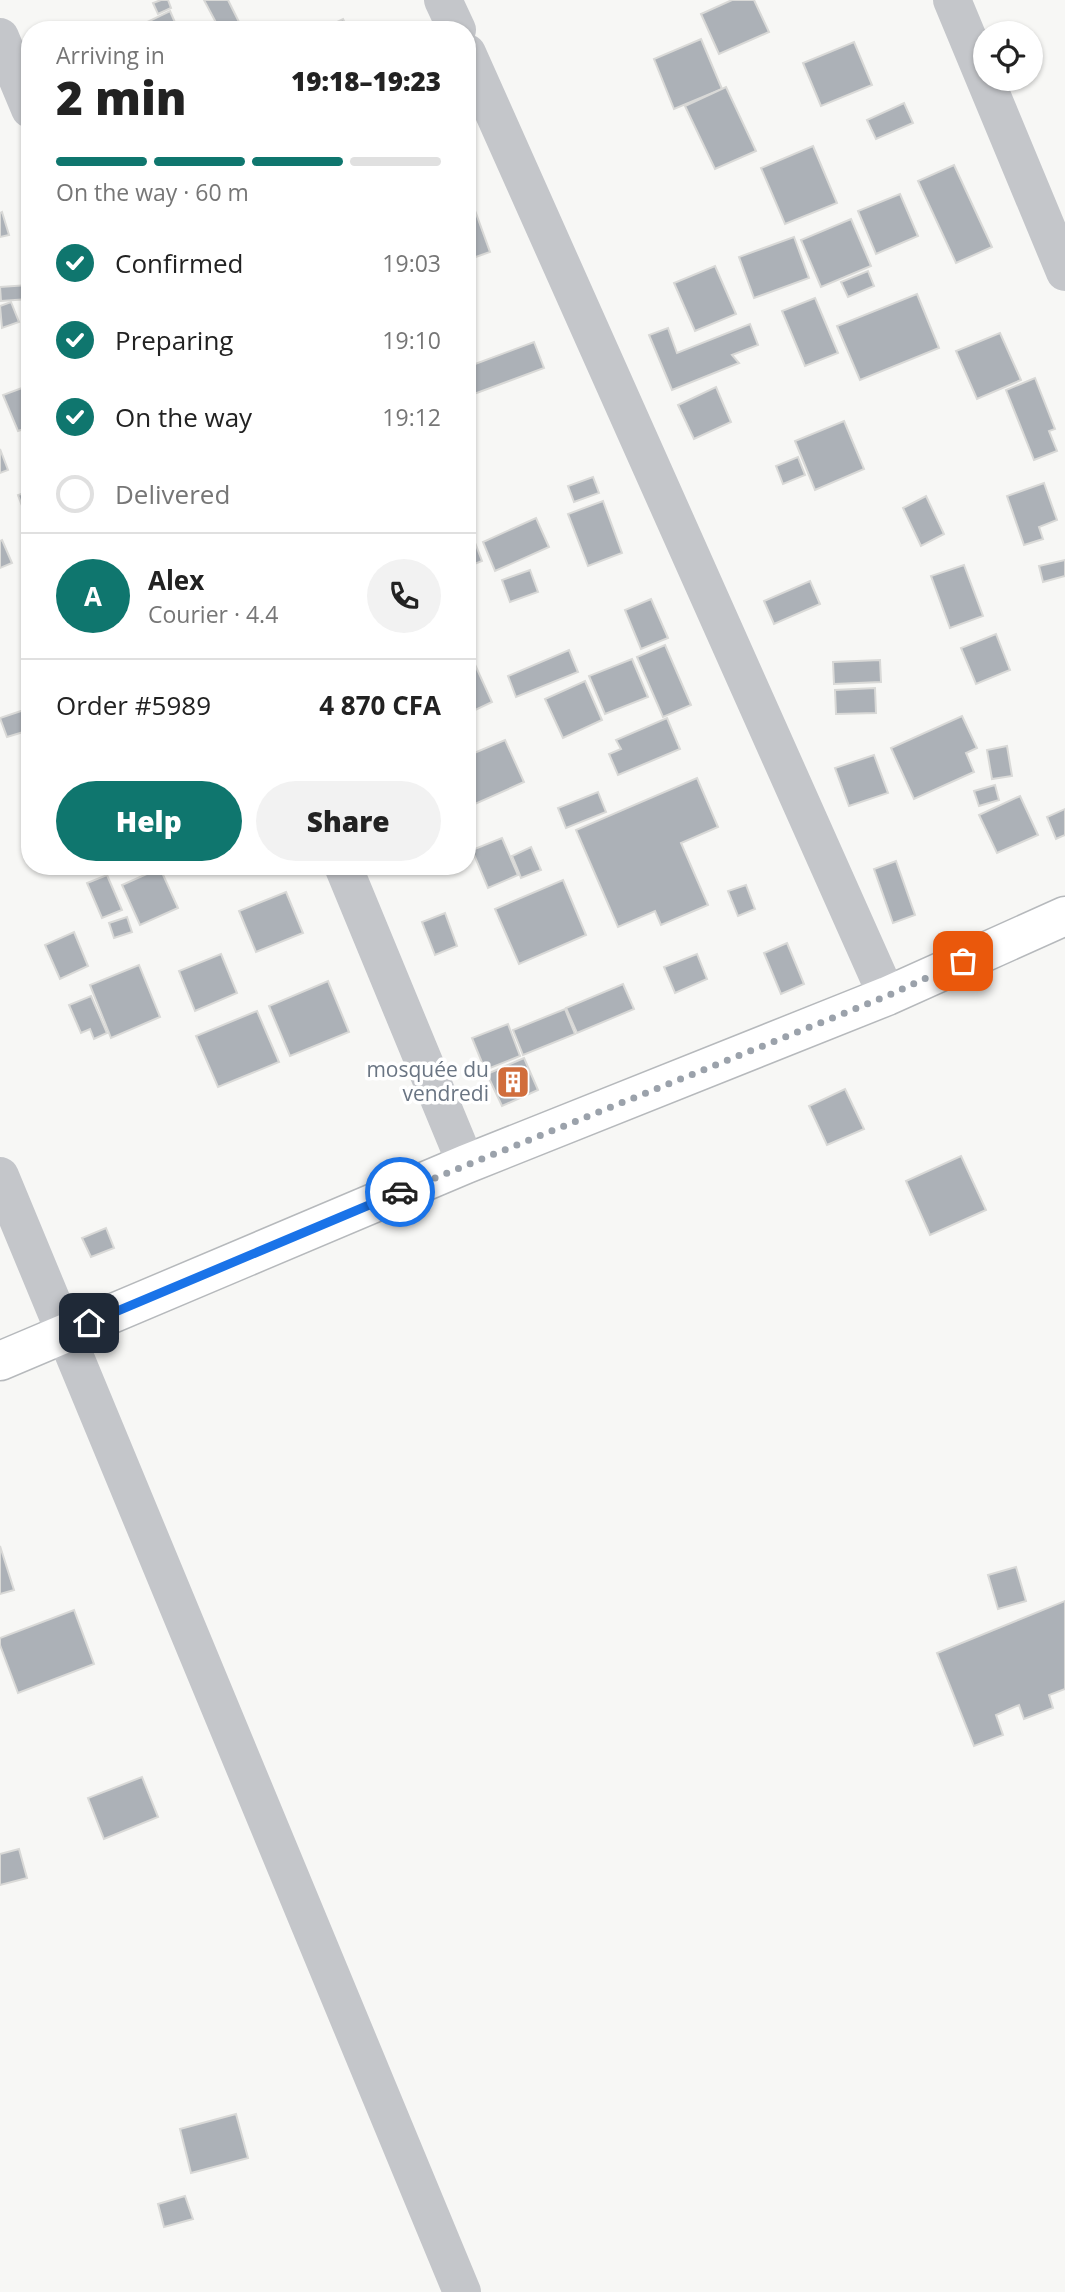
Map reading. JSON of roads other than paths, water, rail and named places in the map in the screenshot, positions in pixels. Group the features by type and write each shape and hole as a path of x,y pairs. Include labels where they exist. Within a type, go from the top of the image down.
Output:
{"highway":[{"path":"0,1362 466,1164 887,996 1065,916"}],"street":[{"path":"443,0 453,21"},
{"path":"952,0 1065,272"},
{"path":"0,37 21,87"},
{"path":"476,73 887,996"},
{"path":"347,875 466,1164"},
{"path":"0,1175 462,2292"}],"place":[{"name":"mosquée du vendredi","path":"513,1082"}]}
